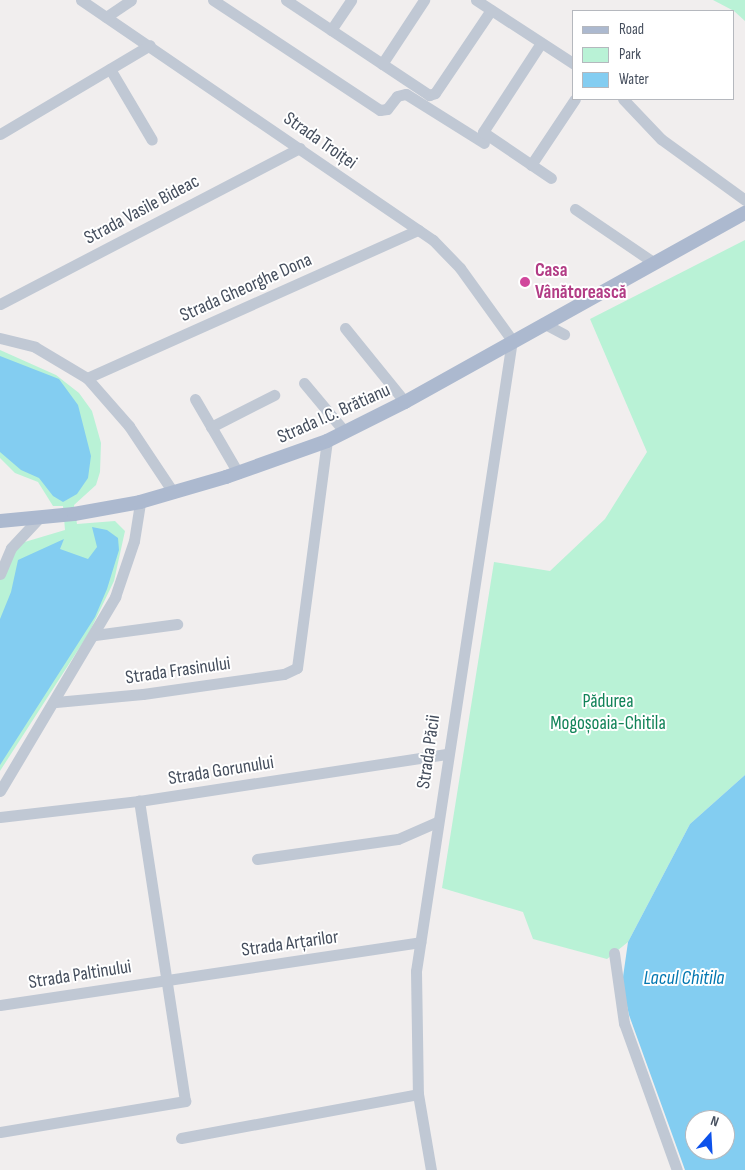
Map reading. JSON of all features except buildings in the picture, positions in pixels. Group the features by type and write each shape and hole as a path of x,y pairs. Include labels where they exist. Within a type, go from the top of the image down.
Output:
{"main road":[{"name":"Strada I.C. Brătianu","path":"0,521 38,518 140,502 238,473 327,441 405,402 512,340 745,213"}],"street":[{"name":"Strada Troiței","path":"81,0 150,45 418,230 450,256 512,340"},
{"path":"106,17 131,0"},
{"path":"213,0 380,110 388,109 397,96 406,94 484,143"},
{"path":"286,0 432,95 491,10"},
{"path":"331,30 351,0"},
{"path":"382,64 424,0"},
{"path":"476,0 572,63"},
{"path":"541,43 483,132 551,178"},
{"path":"0,134 150,45"},
{"path":"110,69 152,140"},
{"path":"531,165 574,100"},
{"path":"624,100 661,139 745,200"},
{"name":"Strada Vasile Bideac","path":"0,304 300,148"},
{"path":"575,209 653,262"},
{"name":"Strada Gheorghe Dona","path":"87,378 418,230"},
{"path":"543,323 564,334"},
{"path":"345,328 405,402"},
{"path":"0,338 35,347 87,378 129,426 173,492"},
{"name":"Strada Păcii","path":"431,1170 418,1094 414,997 446,754 512,340"},
{"path":"304,383 346,432"},
{"path":"211,427 274,395"},
{"path":"195,399 238,473"},
{"name":"Strada Frasinului","path":"56,702 71,703 284,674 299,662 327,441"},
{"path":"0,791 56,702 95,635 122,581 140,502"},
{"path":"0,574 11,548 38,518"},
{"path":"95,635 177,624"},
{"name":"Strada Gorunului","path":"0,816 139,801 446,754"},
{"path":"0,1132 185,1101 139,801"},
{"path":"257,859 398,839 437,822"},
{"name":"Strada Arțarilor","path":"166,980 420,942"},
{"path":"614,953 624,1023 677,1170"},
{"name":"Strada Paltinului","path":"0,1005 166,980"},
{"path":"181,1138 418,1094"}],"green space":[{"path":"713,0 745,0 745,21 735,10"},
{"name":"Pădurea Mogoșoaia-Chitila","path":"745,240 745,775 690,824 628,942 607,959 533,939 523,912 442,888 494,562 550,571 605,519 647,452 590,319"},
{"path":"0,350 56,375 79,393 92,411 101,443 100,472 96,485 74,505 77,524 115,521 125,531 114,581 89,633 0,771 0,579 18,544 65,530 63,506 53,506 38,482 15,473 0,458"}],"water":[{"path":"0,356 59,379 78,405 91,456 88,478 77,494 63,502 53,496 39,478 21,470 0,452"},
{"path":"92,527 107,530 118,538 119,550 107,589 95,617 0,765 0,619 11,592 18,560 64,539 60,549 88,559 97,547"},
{"name":"Lacul Chitila","path":"745,775 745,1170 685,1170 629,1015 622,984 628,942 690,824"}],"place":[{"name":"Casa Vânătorească","path":"525,282"}]}
